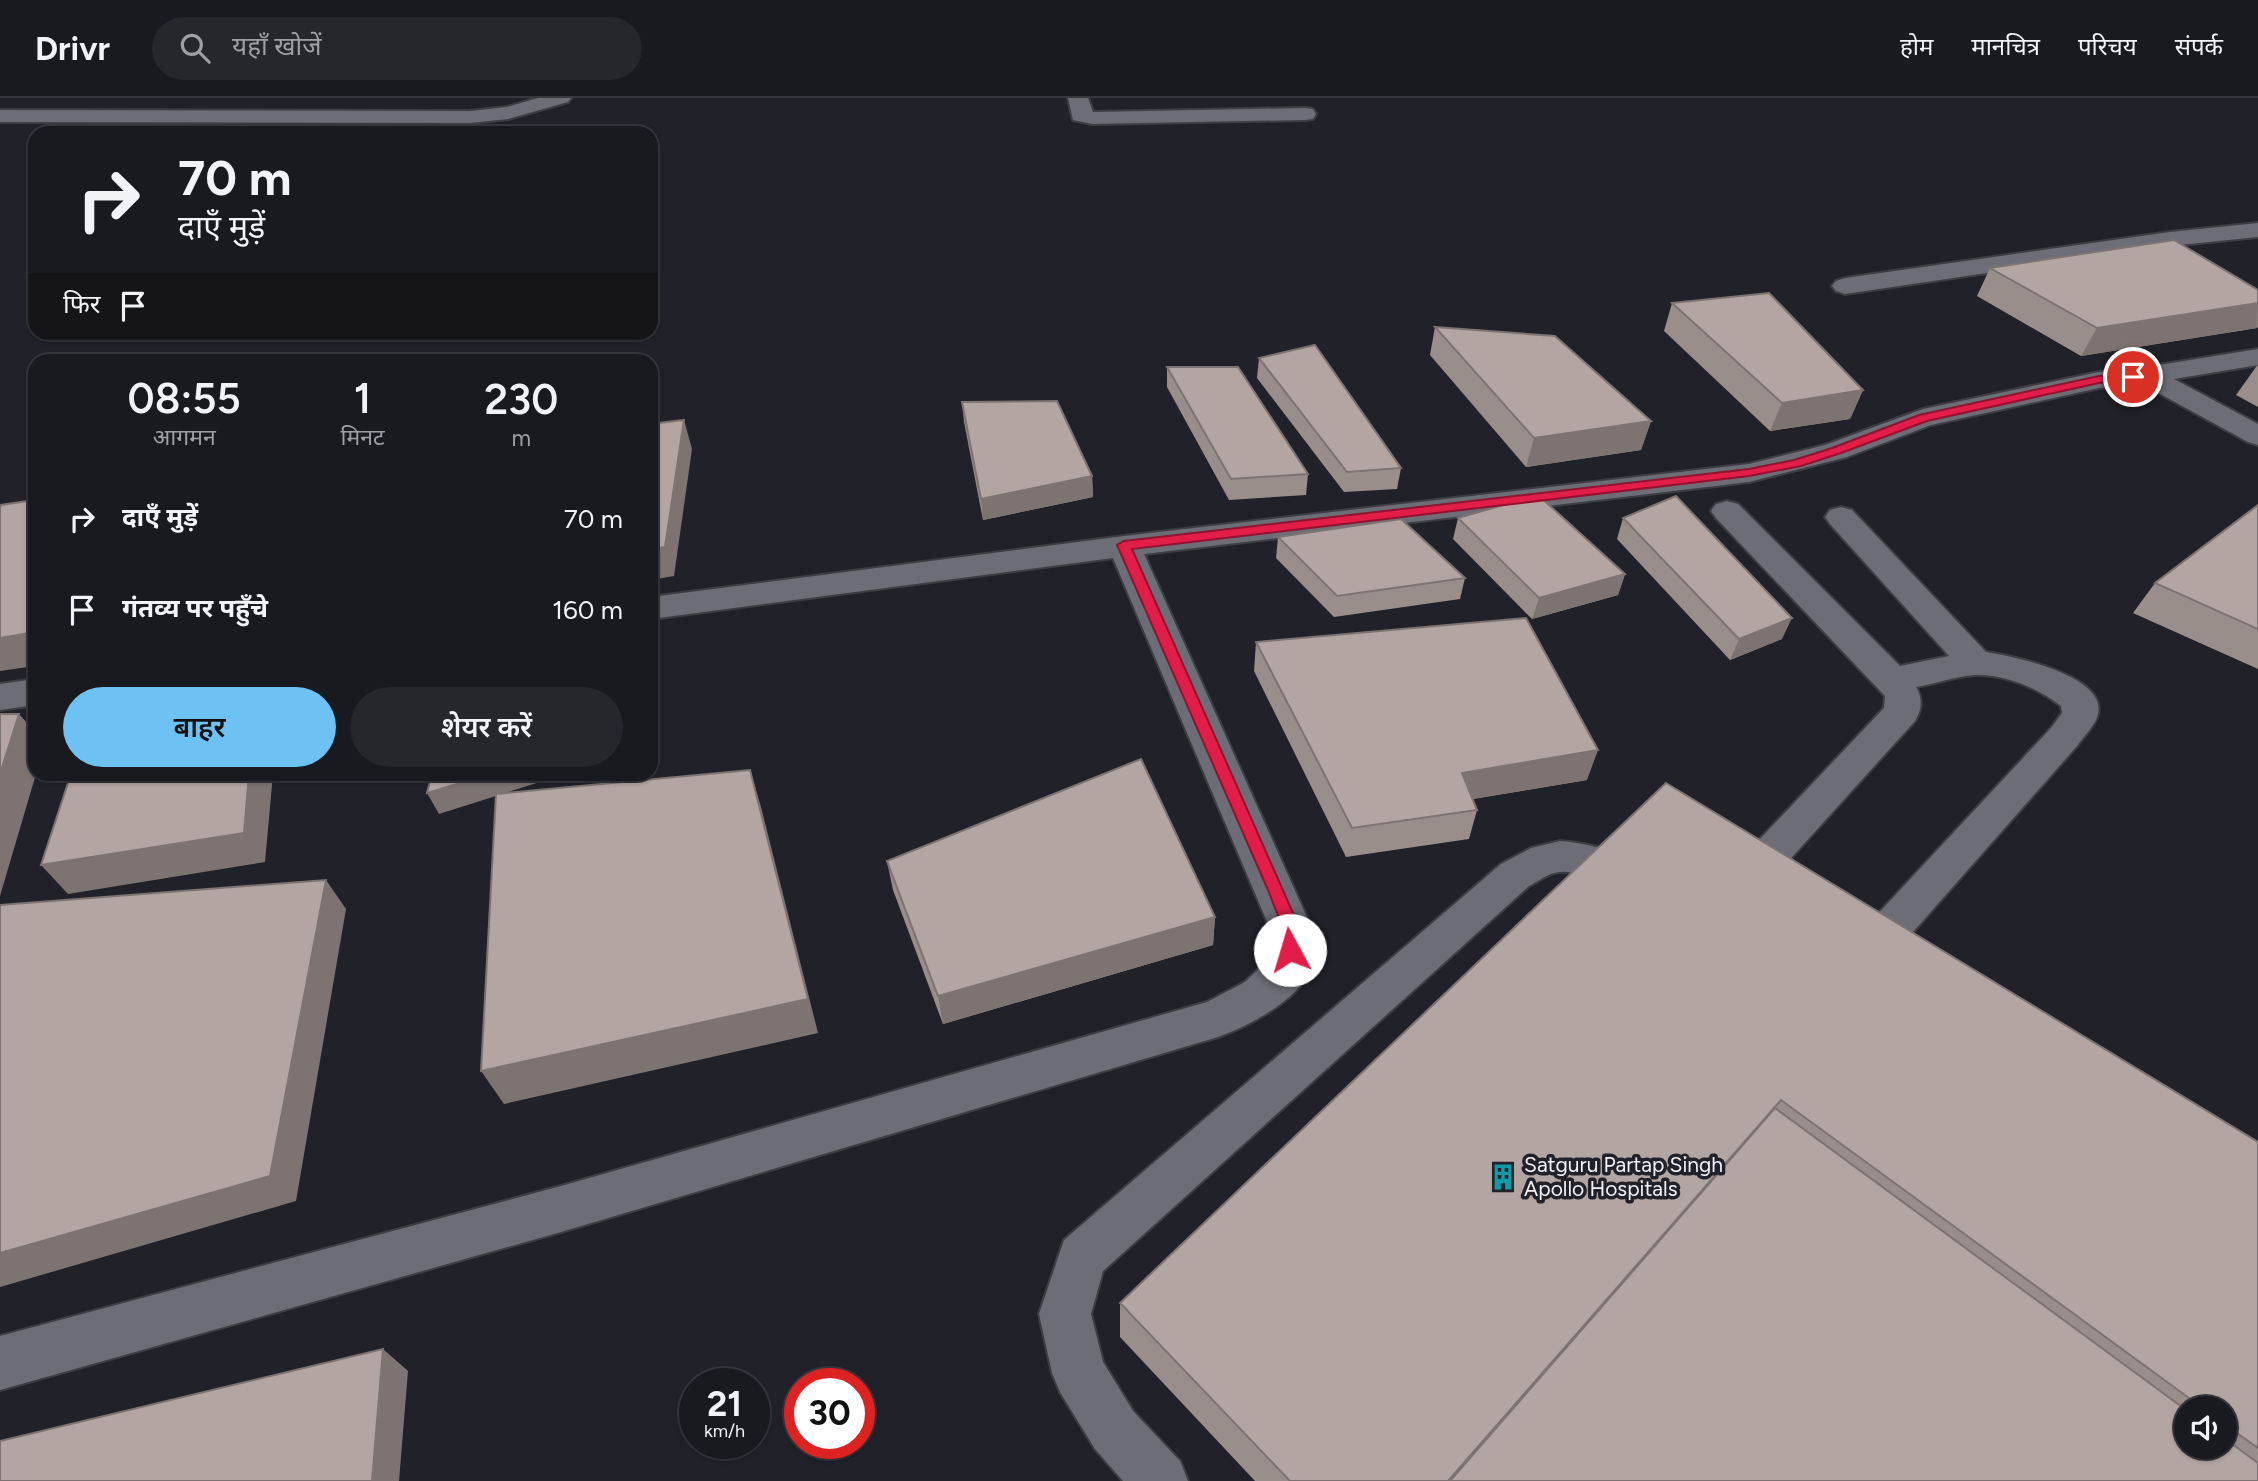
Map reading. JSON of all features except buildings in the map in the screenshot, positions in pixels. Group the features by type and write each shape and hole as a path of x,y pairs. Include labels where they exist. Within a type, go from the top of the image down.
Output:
{"street":[{"path":"150,116 171,98"},
{"path":"0,117 480,116 508,113 561,98"},
{"path":"1078,98 1082,115 1092,118 1306,114"},
{"path":"1845,286 2170,239 2258,230"},
{"path":"2170,239 2203,259"},
{"path":"658,607 1124,545 1749,473 1836,451 1923,418 2099,380 2258,357"},
{"path":"2133,377 2165,385 2258,436"},
{"path":"1719,909 1902,712 1903,696 1893,680 1727,511"},
{"path":"1840,517 1975,663"},
{"path":"0,1363 561,1209 1205,1022 1218,1018 1260,995 1288,969 1292,931 1124,545"},
{"path":"1836,992 2064,737 2080,714 2079,701 2065,689 2015,668 1975,663 1893,680"},
{"path":"0,697 28,693"},
{"path":"1160,1481 1114,1430 1079,1373 1065,1314 1082,1257 1514,875 1549,858 1579,859 1619,875 1666,906"}],"place":[{"name":"Satguru Partap Singh Apollo Hospitals","path":"1503,1177"}],"route":[{"path":"1290,950 1292,931 1277,890 1124,545 1749,473 1836,451 1923,418 2099,380 2133,377"}]}
